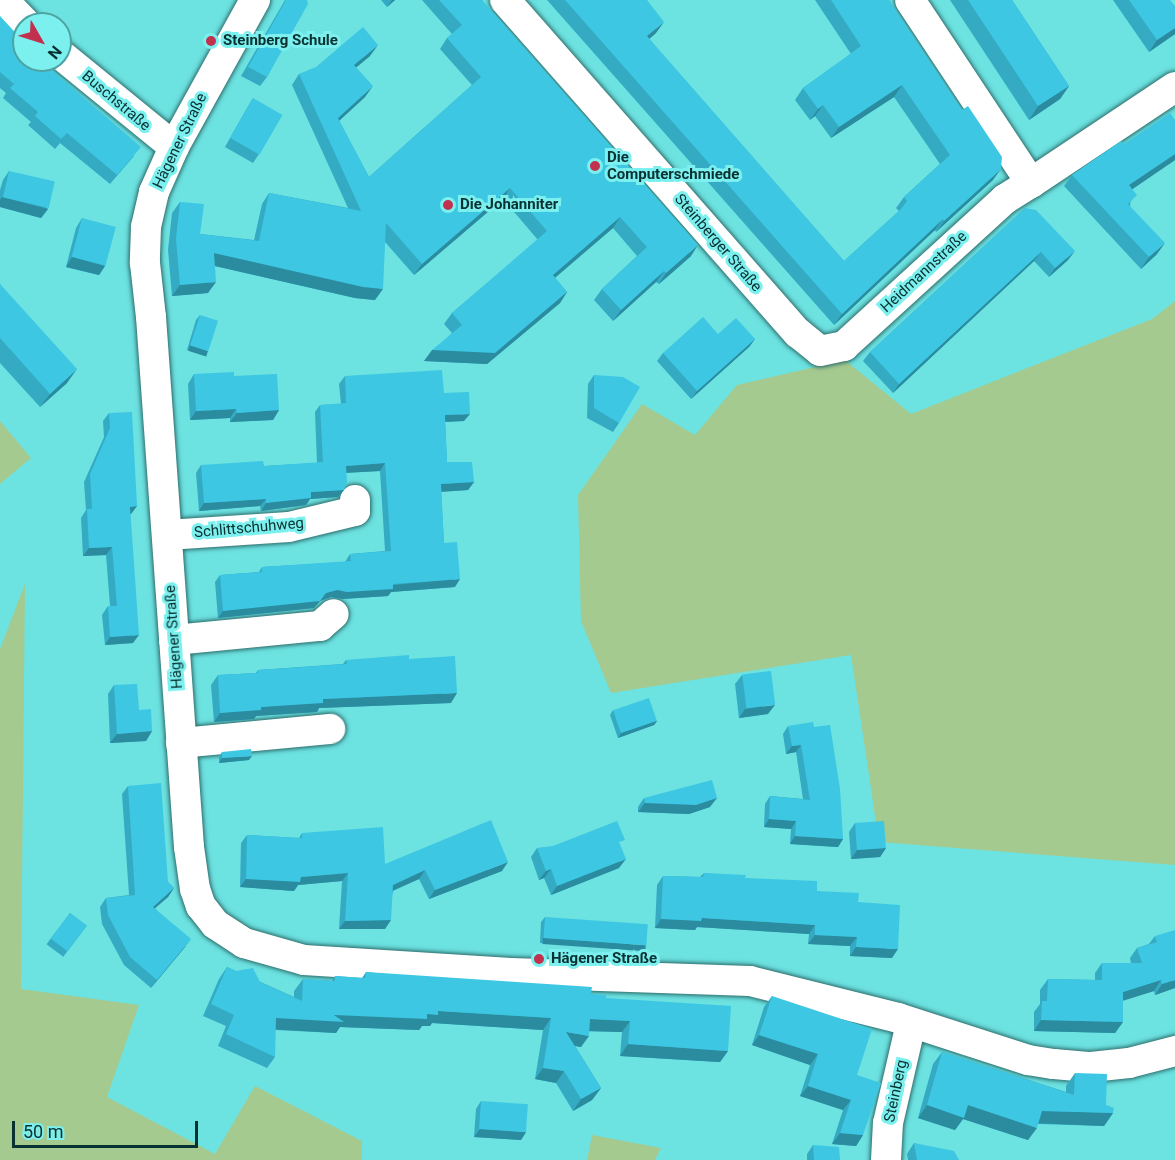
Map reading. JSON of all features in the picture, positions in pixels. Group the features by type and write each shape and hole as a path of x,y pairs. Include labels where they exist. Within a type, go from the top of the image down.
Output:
{"street":[{"path":"3,0 14,12"},
{"name":"Hägener Straße","path":"255,0 174,147 154,192 146,227 145,263 181,743 195,889 201,906 215,924 244,943 282,956 339,963 527,974 750,981 911,1023 1028,1060 1054,1064 1091,1066 1129,1064 1175,1051"},
{"name":"Steinberger Straße","path":"505,0 798,333 815,348"},
{"path":"910,0 1031,183"},
{"name":"Buschstraße","path":"72,64 174,147"},
{"name":"Heidmannstraße","path":"815,348 826,351 844,346 989,213 1175,87"},
{"name":"Schlittschuhweg","path":"167,535 289,527 355,511 354,500"},
{"path":"174,640 320,626 334,614"},
{"path":"181,743 330,729"},
{"name":"Steinberg","path":"886,1160 888,1123 911,1023"}],"green space":[{"path":"1175,301 1175,865 879,842 851,655 611,693 581,621 578,495 642,404 695,435 737,385 845,360 911,414 1152,319"},
{"path":"0,421 31,458 0,484"},
{"path":"25,584 21,989 139,1005 107,1097 215,1154 255,1086 362,1141 362,1160 0,1160 0,649"},
{"path":"592,1135 661,1148 655,1160 587,1160"}],"building":[{"path":"286,0 307,0 308,4 267,77 248,67"},
{"path":"439,0 482,0 698,245 666,273 664,271 621,310 602,289 647,247 620,217 553,275 567,292 495,353 432,350 462,325 452,313 547,231 510,188 422,264 386,223 383,289 363,287 214,253 216,282 180,285 176,239 180,202 204,204 200,234 259,241 269,193 361,211 299,74 316,67 363,27 378,45 354,65 373,86 338,118 369,177 481,77 447,38 462,25"},
{"path":"565,0 647,0 664,22 647,36 844,261 901,209 907,201 904,197 950,155 902,85 839,127 823,105 818,109 803,88 861,46 831,0 889,0 962,110 968,106 1002,157 1001,169 944,221 943,219 842,314"},
{"path":"968,0 1012,0 1069,86 1038,106"},
{"path":"1129,0 1170,0 1175,6 1175,28 1157,40"},
{"path":"0,16 12,29 12,72 54,72 141,147 117,175 67,133 61,139 35,116 38,112 10,88 14,84 0,72"},
{"path":"253,98 282,115 259,155 230,138"},
{"path":"1170,113 1175,120 1175,154 1129,185 1137,195 1128,204 1165,243 1149,257 1072,175 1121,141 1124,144"},
{"path":"9,171 55,182 49,208 3,197"},
{"path":"1025,208 1036,210 1075,251 1055,268 1041,252 899,384 870,352"},
{"path":"82,218 116,227 105,266 72,257"},
{"path":"0,284 77,369 50,394 0,338"},
{"path":"200,315 218,321 208,351 190,345"},
{"path":"703,317 718,334 736,318 755,339 697,391 663,353"},
{"path":"442,370 444,393 469,392 470,414 445,415 447,462 472,462 474,482 441,484 444,543 457,542 460,579 393,584 393,589 347,592 337,590 326,593 320,601 223,611 220,575 262,572 262,567 351,561 350,554 391,551 385,463 346,466 347,482 344,490 311,492 311,498 266,503 266,499 204,503 201,465 263,461 264,466 323,462 320,405 346,403 345,376"},
{"path":"234,372 234,376 277,374 279,410 237,413 236,409 196,411 194,374"},
{"path":"594,375 623,377 640,387 619,423 594,408"},
{"path":"132,412 137,506 130,507 139,635 110,637 108,606 117,606 112,547 89,548 87,509 92,509 90,474 110,428 109,413"},
{"path":"409,655 409,659 455,656 457,693 323,699 323,703 261,707 261,710 220,713 218,675 347,664 346,660"},
{"path":"771,671 775,705 746,708 742,675"},
{"path":"137,684 139,710 151,709 152,731 117,734 114,685"},
{"path":"649,698 657,721 621,733 613,710"},
{"path":"813,722 814,727 830,725 840,789 843,839 795,836 796,821 769,819 770,796 810,800 801,745 792,746 788,726"},
{"path":"251,749 252,756 222,758 222,752"},
{"path":"712,780 717,798 696,805 645,803 644,798"},
{"path":"161,783 168,882 174,888 153,907 191,939 157,980 130,957 108,915 106,898 135,895 128,786"},
{"path":"491,820 508,862 435,890 425,870 393,885 391,920 345,921 348,873 301,877 300,882 246,879 247,835 302,838 302,833 383,827 385,864"},
{"path":"617,821 625,840 619,842 626,859 557,886 551,869 546,871 537,848 553,846"},
{"path":"884,821 886,848 857,850 855,823"},
{"path":"704,873 746,875 745,878 817,881 817,891 859,893 858,902 900,905 898,949 856,947 857,937 815,935 815,925 702,918 701,921 661,919 663,876 703,877"},
{"path":"70,913 87,926 68,951 51,939"},
{"path":"545,917 648,924 646,945 544,938"},
{"path":"1175,930 1175,980 1162,984 1161,980 1123,992 1123,1022 1041,1020 1042,1001 1047,1001 1048,979 1102,980 1102,963 1142,963 1137,948 1157,942 1155,936"},
{"path":"227,967 236,971 253,968 260,982 302,1001 303,979 335,981 335,976 365,978 366,972 592,987 591,994 606,995 606,998 731,1006 728,1051 628,1044 630,1021 590,1019 589,1036 566,1032 601,1088 581,1099 564,1071 543,1068 551,1018 438,1011 438,1015 427,1014 427,1019 334,1015 344,1022 276,1018 275,1057 226,1034 234,1015 211,1004"},
{"path":"772,996 872,1029 857,1075 881,1083 863,1135 840,1133 851,1100 808,1086 818,1054 759,1035"},
{"path":"942,1052 1074,1095 1075,1073 1107,1074 1106,1105 1114,1108 1113,1113 1042,1111 1037,1128 968,1105 964,1118 927,1105"},
{"path":"481,1101 528,1104 526,1132 479,1129"},
{"path":"914,1143 954,1151 959,1160 917,1160"},
{"path":"813,1145 839,1147 840,1160 814,1160"}],"place":[{"name":"Steinberg Schule","path":"211,41"},
{"name":"Die Computerschmiede","path":"595,166"},
{"name":"Die Johanniter","path":"448,205"},
{"name":"Hägener Straße","path":"539,959"}]}
